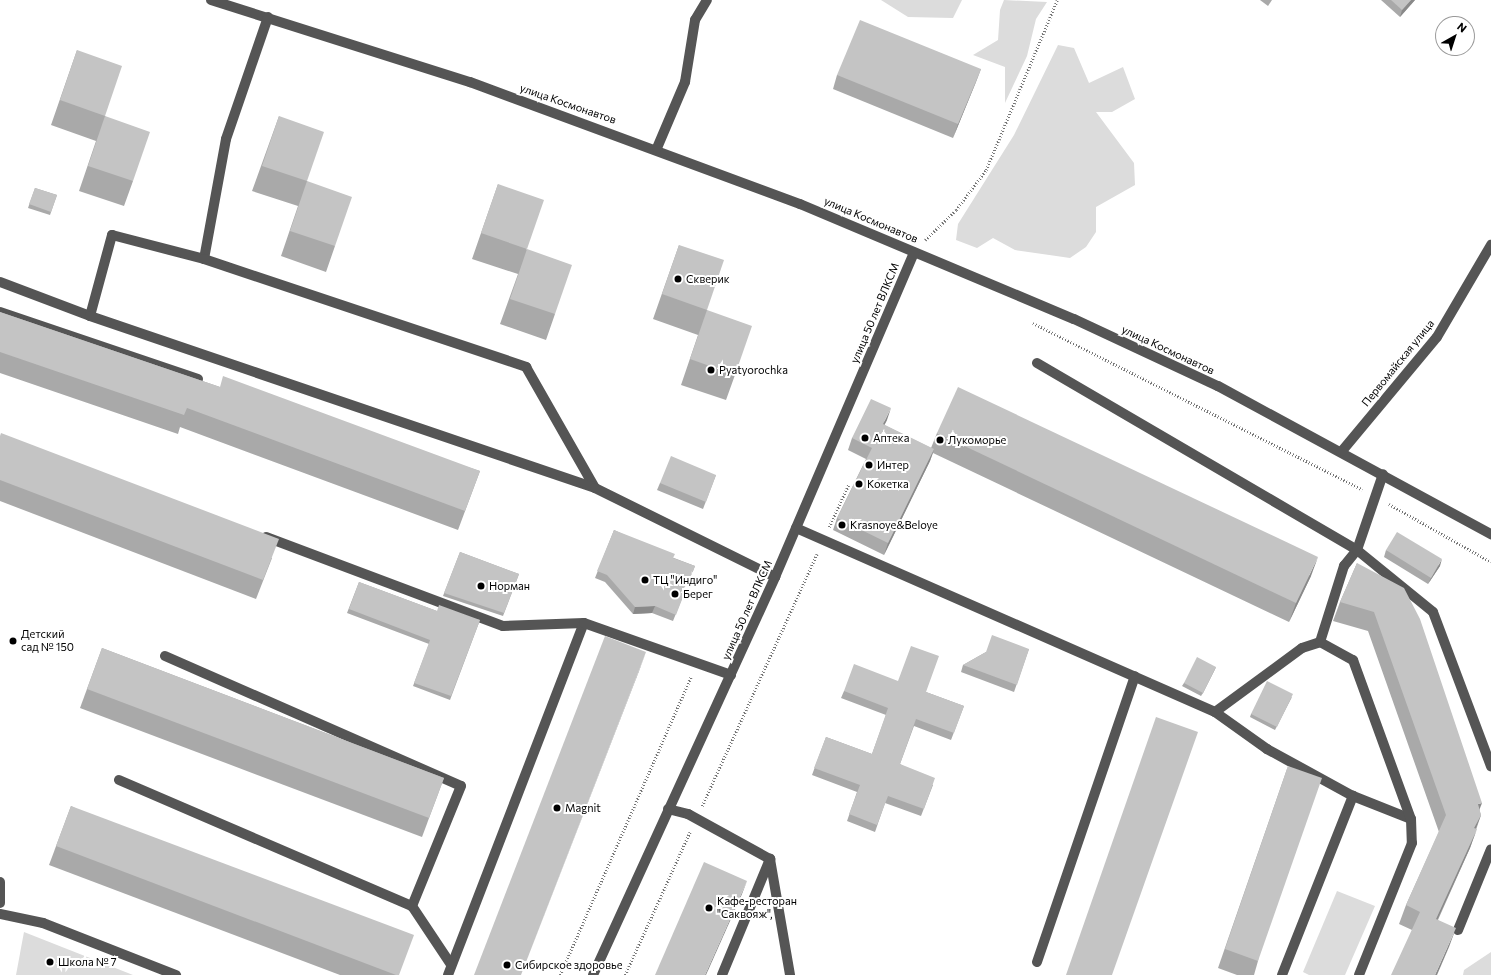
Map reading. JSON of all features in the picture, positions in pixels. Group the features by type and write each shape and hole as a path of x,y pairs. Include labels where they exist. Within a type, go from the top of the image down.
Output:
{"street":[{"name":"улица Космонавтов","path":"211,0 470,82 656,148 914,252 1074,319 1218,386 1342,451 1491,534"},
{"path":"656,148 685,82 695,20 707,0"},
{"path":"204,259 226,139 268,17"},
{"path":"90,316 112,235 204,259 526,367 595,488"},
{"name":"Первомайская улица","path":"1342,451 1437,338 1491,245"},
{"name":"улица 50 лет ВЛКСМ","path":"593,975 775,577 914,252"},
{"path":"0,282 90,316 595,488 775,577"},
{"path":"0,312 198,379"},
{"path":"1037,363 1357,550 1433,612 1491,766"},
{"path":"1320,642 1344,566 1357,550 1383,474"},
{"path":"796,528 1215,712 1267,749 1353,796 1411,819"},
{"path":"252,532 503,626 584,623 731,675"},
{"path":"448,975 450,963 584,623"},
{"path":"1215,712 1302,648 1320,642 1353,660 1411,819 1412,843 1359,975"},
{"path":"165,656 462,786 412,906"},
{"path":"1037,962 1135,676"},
{"path":"118,780 412,906 450,963"},
{"path":"1282,975 1353,796"},
{"path":"668,809 697,818 770,859"},
{"path":"1458,930 1491,849"},
{"path":"722,975 770,859"},
{"path":"770,859 790,975"},
{"path":"0,882 0,904"},
{"path":"0,914 43,923 176,975"}],"path":[{"path":"914,252 956,210 986,170 1057,0"},
{"path":"1033,323 1376,497 1491,562"},
{"path":"625,975 849,484"},
{"path":"560,975 697,662"}],"shaded area":[{"path":"881,0 962,0 953,18 908,17"},
{"path":"1004,0 1047,2 1036,19 1027,56 1005,103 1005,67 973,55 998,40 1000,10"},
{"path":"1058,45 1074,48 1089,83 1123,67 1135,99 1112,112 1096,112 1134,163 1135,185 1096,207 1096,232 1086,247 1070,258 1015,250 993,238 977,248 956,240 958,224 1014,135"},
{"path":"1337,891 1375,906 1345,975 1309,975 1303,972"},
{"name":"Школа № 7","path":"24,932 133,975 16,975"},
{"path":"1491,952 1491,975 1463,975 1464,970"}],"building":[{"path":"1391,0 1411,0 1402,10"},
{"path":"860,20 981,69 958,124 837,75"},
{"path":"77,50 122,66 105,116 60,100"},
{"path":"105,116 150,132 133,181 88,166"},
{"path":"279,116 324,132 307,181 262,166"},
{"path":"307,181 352,197 335,246 290,231"},
{"path":"498,184 544,200 527,249 481,233"},
{"path":"35,188 57,195 51,212 29,204"},
{"path":"679,245 724,260 707,310 662,294"},
{"path":"527,249 572,265 555,314 510,299"},
{"path":"707,310 752,326 735,375 690,359"},
{"path":"0,312 220,387 223,376 480,471 465,511 187,408 184,415 0,352"},
{"path":"958,387 1318,557 1296,603 937,433"},
{"path":"871,399 891,408 883,424 934,449 888,543 837,518 872,448 852,438"},
{"path":"1,433 279,539 263,580 0,480"},
{"path":"671,456 716,475 706,502 660,483"},
{"name":"ТЦ \"Индиго\"","path":"614,530 675,554 673,558 695,566 676,615 655,606 635,607 607,575 597,571"},
{"path":"1397,532 1442,559 1431,578 1386,550"},
{"name":"Норман","path":"460,552 519,574 504,613 444,593"},
{"path":"1357,563 1404,588 1420,619 1482,803 1478,804 1481,815 1474,828 1477,829 1436,919 1456,928 1435,975 1391,975 1420,912 1406,905 1446,815 1374,612 1340,602"},
{"path":"359,582 437,611 439,605 480,620 451,696 414,683 430,640 349,609"},
{"path":"992,635 1029,649 1017,685 963,665 986,652"},
{"path":"605,636 646,652 521,975 474,975"},
{"path":"911,646 939,656 926,692 964,706 954,733 916,719 900,764 935,778 924,809 888,796 877,825 849,814 860,785 814,768 826,737 872,754 888,708 844,691 854,664 898,681"},
{"path":"102,648 444,778 429,818 87,689"},
{"path":"1197,657 1216,667 1203,693 1184,683"},
{"path":"1267,681 1293,694 1277,727 1251,714"},
{"path":"1156,717 1198,732 1112,975 1066,975"},
{"path":"1288,766 1322,778 1258,961 1225,949"},
{"path":"71,806 414,935 399,975 56,846"},
{"path":"704,862 747,881 705,975 655,975"}],"place":[{"name":"Скверик","path":"678,279"},
{"name":"Pyatyorochka","path":"711,370"},
{"name":"Аптека","path":"865,438"},
{"name":"Лукоморье","path":"940,440"},
{"name":"Интер","path":"869,465"},
{"name":"Кокетка","path":"859,484"},
{"name":"Krasnoye&Beloye","path":"842,525"},
{"name":"ТЦ \"Индиго\"","path":"645,580"},
{"name":"Норман","path":"481,586"},
{"name":"Берег","path":"675,594"},
{"name":"Детский сад № 150","path":"13,641"},
{"name":"Magnit","path":"557,808"},
{"name":"Кафе-ресторан \"Саквояж\",","path":"709,908"},
{"name":"Школа № 7","path":"50,962"},
{"name":"Сибирское здоровье","path":"507,965"}]}
